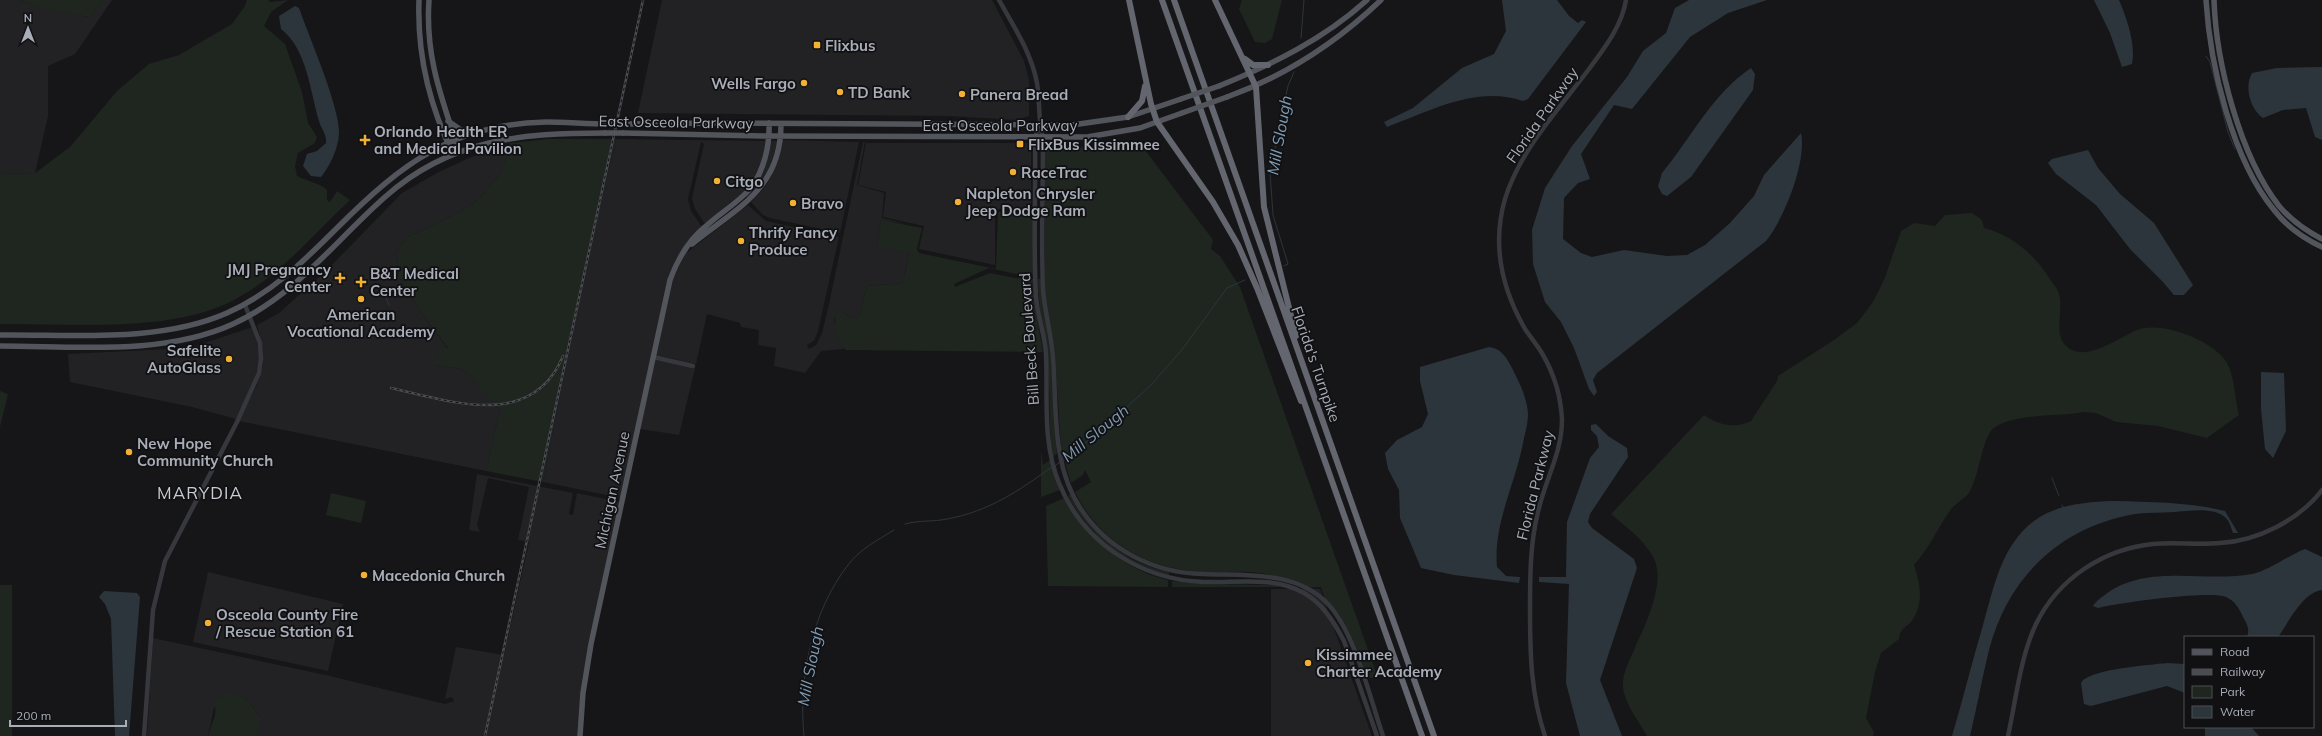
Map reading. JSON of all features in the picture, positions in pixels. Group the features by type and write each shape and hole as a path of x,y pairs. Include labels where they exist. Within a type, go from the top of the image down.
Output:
{"highway":[{"path":"1129,0 1152,109 1157,122 1213,202 1241,252 1334,483"},
{"name":"Florida's Turnpike","path":"1162,0 1334,483 1422,736"},
{"name":"Florida's Turnpike","path":"1174,0 1434,736"},
{"path":"1215,0 1251,73 1256,87 1264,207 1303,364"},
{"path":"1243,57 1253,64 1268,65"},
{"path":"1128,117 1142,101 1146,79"}],"main road":[{"path":"419,0 419,36 423,69 436,116 453,154"},
{"path":"429,0 430,54 437,87 459,151"},
{"name":"East Osceola Parkway","path":"0,335 158,332 196,324 245,305 278,283 302,263 373,192 394,174 420,157 448,143 478,132 530,123 1072,125 1128,117 1219,86 1268,65 1313,41 1336,26 1367,0"},
{"name":"East Osceola Parkway","path":"0,346 133,346 167,343 206,334 250,315 280,297 302,279 397,187 422,170 459,151 478,145 517,137 563,133 1035,138 1102,136 1130,131 1256,87 1285,72 1345,33 1381,0"},
{"path":"2206,0 2218,80 2245,160 2260,190 2274,211 2294,230 2322,247"},
{"path":"2214,0 2219,48 2225,77 2234,111 2254,162 2280,206 2301,227 2322,239"},
{"path":"448,121 461,130 478,132"},
{"name":"Michigan Avenue","path":"580,736 583,693 591,644 670,280 684,252 704,227 749,189 762,166 770,136 770,123"},
{"name":"Michigan Avenue","path":"684,252 748,202 764,185 774,161 781,136 781,124"}],"street":[{"name":"Bill Beck Boulevard","path":"999,0 1031,61 1039,97 1039,125 1035,138 1037,306 1045,349 1047,434 1059,484 1085,525 1111,550 1125,561 1140,569 1170,578 1204,582 1274,582 1304,593 1326,613 1344,641 1377,736"},
{"name":"Florida Parkway","path":"1545,736 1537,709 1531,675 1530,562 1539,508 1557,456 1562,419 1554,380 1544,356 1526,330 1510,300 1500,261 1501,219 1513,179 1524,157 1605,48 1618,26 1626,0"},
{"name":"Bill Beck Boulevard","path":"1039,125 1043,138 1043,277 1053,355 1057,433 1059,451 1067,478 1080,508 1099,530 1119,548 1137,560 1172,570 1201,574 1260,575 1296,584 1327,603 1338,617 1351,644 1383,736"},
{"path":"1036,277 1043,277"},
{"path":"144,736 151,625 158,586 165,561 237,422 257,378 261,364 261,348 245,305"},
{"path":"653,357 693,366"},
{"path":"2008,736 2024,665 2036,625 2052,599 2078,573 2105,557 2140,546 2219,544 2246,539 2271,530 2287,521 2316,498 2322,490"},
{"path":"1170,578 1172,570"},
{"path":"1260,575 1260,582"},
{"path":"1368,711 1374,709"}],"shaded area":[{"path":"0,0 20,0 88,17 102,0 112,0 75,54 48,66 48,116 35,173 0,174"},
{"path":"662,0 992,0 1024,61 1029,80 1029,116 1018,120 950,116 638,113"},
{"path":"616,139 767,141 760,166 748,188 705,224 695,209 692,198 704,144 701,142 688,199 691,211 702,227 675,263 621,498 543,482 567,358 567,348"},
{"path":"782,140 859,142 840,233 770,218 763,215 751,202 765,187 772,175"},
{"path":"771,141 778,141 768,172 748,199 746,196 751,191"},
{"path":"863,142 865,142 857,185 884,193 882,218 906,224 881,220 877,247 909,252 903,283 867,286 859,317 852,318 840,311 834,320 844,349 821,351 805,373 774,366 776,348 758,345 759,330 741,327 740,323 707,314 696,364 655,355 672,281 685,254 748,205 766,221 839,237 818,331 814,341 807,345 809,349 816,345 822,333 829,304"},
{"path":"511,143 501,173 478,200 456,214 406,238 396,253 399,277 422,314 448,349 436,365 462,369 480,385 482,392 500,410 486,471 239,421 257,385 263,365 263,348 257,325 279,313 324,273 402,193 437,173 469,158"},
{"name":"Napleton Chrysler Jeep Dodge Ram","path":"866,143 1029,143 1031,144 1031,209 995,209 995,265 919,249 924,226 883,217 886,192 858,185"},
{"path":"253,327 259,349 259,364 254,381 236,419 192,407 70,382 68,354 189,348"},
{"path":"655,360 695,368 679,435 640,429"},
{"path":"477,474 573,493 569,514 573,515 577,493 620,502 608,554 578,736 255,736 260,717 245,697 214,708 208,736 147,736 153,638 330,676 445,704 454,701 452,697 445,699 456,647 504,655 529,542 518,540 529,487 488,478 477,525 480,532 469,530"},
{"path":"208,572 343,604 328,671 193,642"},
{"name":"Kissimmee Charter Academy","path":"1271,589 1320,589 1372,736 1271,736"}],"green space":[{"path":"20,0 102,0 89,17 45,9"},
{"path":"247,0 268,0 270,2 288,0 271,12 264,26 285,44 302,92 308,123 317,137 315,143 298,153 295,166 297,176 320,185 327,190 327,200 330,202 337,191 350,200 278,270 262,282 228,303 203,312 175,319 146,323 86,325 0,324 0,174 35,173 70,147 117,91 149,64 179,55 232,24 245,6"},
{"path":"1242,0 1282,0 1272,39 1265,43 1255,42 1239,9"},
{"path":"548,139 616,139 567,348 567,358 543,482 486,471 500,410 481,392 479,385 462,369 435,365 440,349 448,348 422,314 399,277 396,253 406,238 456,214 478,200 501,173 511,143"},
{"path":"1139,142 1213,240 1211,249 1220,256 1240,287 1378,678 1365,678 1353,643 1340,616 1325,599 1321,587 1306,587 1260,573 1202,572 1182,570 1144,559 1127,550 1097,525 1085,510 1075,492 1091,482 1085,470 1083,475 1071,483 1061,449 1055,354 1045,292 1045,146 1110,148"},
{"path":"998,212 1033,212 1034,275 1016,274 989,268 954,284 955,287 990,273 1015,278 1034,279 1035,307 1043,352 846,350 843,347 837,333 835,323 836,314 840,311 852,318 859,317 867,286 903,283 909,253 877,247 881,220 922,228 917,249 919,253 996,269"},
{"path":"1972,213 1982,220 1984,228 2003,235 2020,246 2035,260 2048,276 2057,289 2060,299 2059,324 2061,339 2065,345 2072,350 2088,352 2105,346 2137,330 2148,328 2161,328 2189,335 2214,349 2229,367 2234,385 2239,415 2207,438 2158,426 2116,422 2096,413 2084,412 2026,417 2015,419 1995,427 1990,432 1983,448 1975,478 1968,494 1951,509 1914,565 1920,592 1919,606 1911,622 1901,631 1899,639 1881,653 1875,672 1866,718 1874,732 1873,736 1647,736 1628,704 1624,693 1623,682 1627,666 1649,616 1653,602 1657,577 1656,565 1652,555 1643,543 1611,514 1704,415 1727,425 1739,425 1751,421 1777,381 1778,376 1834,340 1857,323 1873,302 1884,280 1901,231 1914,223 1935,226 1945,215"},
{"path":"1038,279 1041,279 1051,355 1057,453 1053,457 1048,371 1039,302"},
{"path":"0,391 8,394 0,427"},
{"path":"1041,450 1043,465 1050,460 1060,490 1041,497"},
{"path":"331,493 366,501 361,523 326,515"},
{"path":"1071,494 1091,522 1111,544 1136,561 1169,572 1169,575 1153,571 1138,564 1123,556 1110,546 1097,535 1076,510 1068,496"},
{"path":"1064,498 1086,526 1108,549 1134,568 1150,575 1168,580 1168,587 1048,586 1046,506"},
{"path":"1172,581 1203,584 1273,585 1282,587 1172,587"},
{"path":"0,585 12,585 12,736 0,736"},
{"path":"229,692 245,697 260,717 260,727 255,736 208,736 215,715 216,700"}],"water":[{"path":"1502,0 1557,0 1569,16 1578,23 1582,20 1586,22 1528,99 1523,101 1506,97 1488,96 1471,98 1454,102 1387,127 1384,122 1413,108 1462,68 1494,54 1506,31"},
{"path":"1689,0 1767,0 1728,13 1690,37 1632,109 1614,105 1581,154 1590,179 1578,183 1564,198 1563,239 1581,253 1592,257 1624,250 1667,256 1687,255 1705,245 1730,223 1754,196 1764,175 1801,133 1801,159 1787,205 1766,241 1597,373 1593,380 1597,392 1594,396 1589,389 1574,348 1561,322 1545,302 1533,264 1532,230 1545,188 1572,146 1627,77 1643,51 1666,33 1675,8"},
{"path":"2094,0 2119,0 2128,23 2132,40 2132,64 2122,67 2110,33"},
{"path":"295,6 299,8 323,72 335,107 338,122 339,134 337,146 330,163 321,177 311,176 303,166 307,154 317,151 326,143 326,137 319,121 302,59 290,37 281,29 279,16"},
{"path":"2322,67 2322,140 2315,137 2306,108 2283,110 2263,118 2258,114 2252,103 2249,91 2252,73 2277,68"},
{"path":"1751,68 1755,74 1753,90 1691,177 1667,196 1662,194 1658,186 1662,173 1725,90 1737,78"},
{"path":"2088,150 2098,168 2120,194 2154,223 2193,285 2184,295 2174,295 2130,249 2096,205 2056,174 2048,163 2052,159"},
{"path":"1489,347 1503,354 1508,360 1522,390 1527,408 1528,417 1521,454 1502,518 1497,550 1497,567 1506,576 1520,577 1519,583 1454,575 1421,568 1400,518 1399,490 1388,469 1385,453 1397,440 1422,427 1428,414 1420,381 1420,367"},
{"path":"2261,372 2284,373 2286,431 2273,458 2265,449 2261,409"},
{"path":"1596,424 1608,436 1627,448 1628,457 1590,514 1588,522 1592,528 1634,559 1637,568 1600,680 1622,736 1580,736 1566,683 1569,584 1539,582 1539,577 1566,577 1567,522 1590,458 1599,447 1597,436 1591,430 1591,425"},
{"path":"2113,501 2183,504 2225,511 2238,533 2233,533 2227,519 2222,515 2216,512 2194,510 2135,514 2108,521 2083,530 2061,543 2041,560 2024,578 2009,600 1998,624 1989,650 1970,736 1952,736 1995,582 2006,555 2014,542 2034,521 2052,511 2062,507 2082,503"},
{"path":"2305,549 2322,557 2322,590 2308,596 2302,602 2279,636 2247,636 2248,627 2236,605 2226,597 2217,595 2163,598 2098,608 2093,606 2106,594 2122,585 2140,579 2158,576 2215,577 2252,574 2265,570"},
{"path":"104,591 137,593 140,597 129,736 115,736 111,619 105,604 99,597"},
{"path":"2167,663 2184,664 2184,693 2167,686 2091,706 2084,704 2081,683 2086,678 2107,671"},
{"path":"2205,728 2252,728 2259,736 2205,736"}],"waterway":[{"name":"Mill Slough","path":"1301,38 1304,0"},
{"path":"2206,56 2210,62 2228,132 2235,149"},
{"name":"Mill Slough","path":"1284,266 1288,264 1273,215 1270,172 1288,86 1294,72"},
{"name":"Mill Slough","path":"1063,460 1104,428 1151,385 1181,351 1227,288 1245,280"},
{"path":"382,288 389,305"},
{"name":"Mill Slough","path":"1055,466 1060,462"},
{"name":"Mill Slough","path":"905,524 947,519 977,511 1015,492 1052,467"},
{"path":"2052,478 2059,496"},
{"name":"Mill Slough","path":"804,736 803,692 806,669 810,646 825,603 836,583 853,559 870,545 894,530"}],"railway":[{"path":"485,736 643,0"},
{"path":"391,388 463,403 488,405 511,403 531,394 549,379 563,356"}],"place":[{"name":"Flixbus","path":"817,45"},
{"name":"Wells Fargo","path":"804,83"},
{"name":"TD Bank","path":"840,92"},
{"name":"Panera Bread","path":"962,94"},
{"name":"Orlando Health ER and Medical Pavilion","path":"365,140"},
{"name":"FlixBus Kissimmee","path":"1020,144"},
{"name":"RaceTrac","path":"1013,172"},
{"name":"Citgo","path":"717,181"},
{"name":"Napleton Chrysler Jeep Dodge Ram","path":"958,202"},
{"name":"Bravo","path":"793,203"},
{"name":"Thrify Fancy Produce","path":"741,241"},
{"name":"JMJ Pregnancy Center","path":"340,278"},
{"name":"B&T Medical Center","path":"361,282"},
{"name":"American Vocational Academy","path":"361,299"},
{"name":"Safelite AutoGlass","path":"229,359"},
{"name":"New Hope Community Church","path":"129,452"},
{"name":"Macedonia Church","path":"364,575"},
{"name":"Osceola County Fire / Rescue Station 61","path":"208,623"},
{"name":"Kissimmee Charter Academy","path":"1308,663"}],"district":[{"name":"MARYDIA","path":"200,492"}]}
